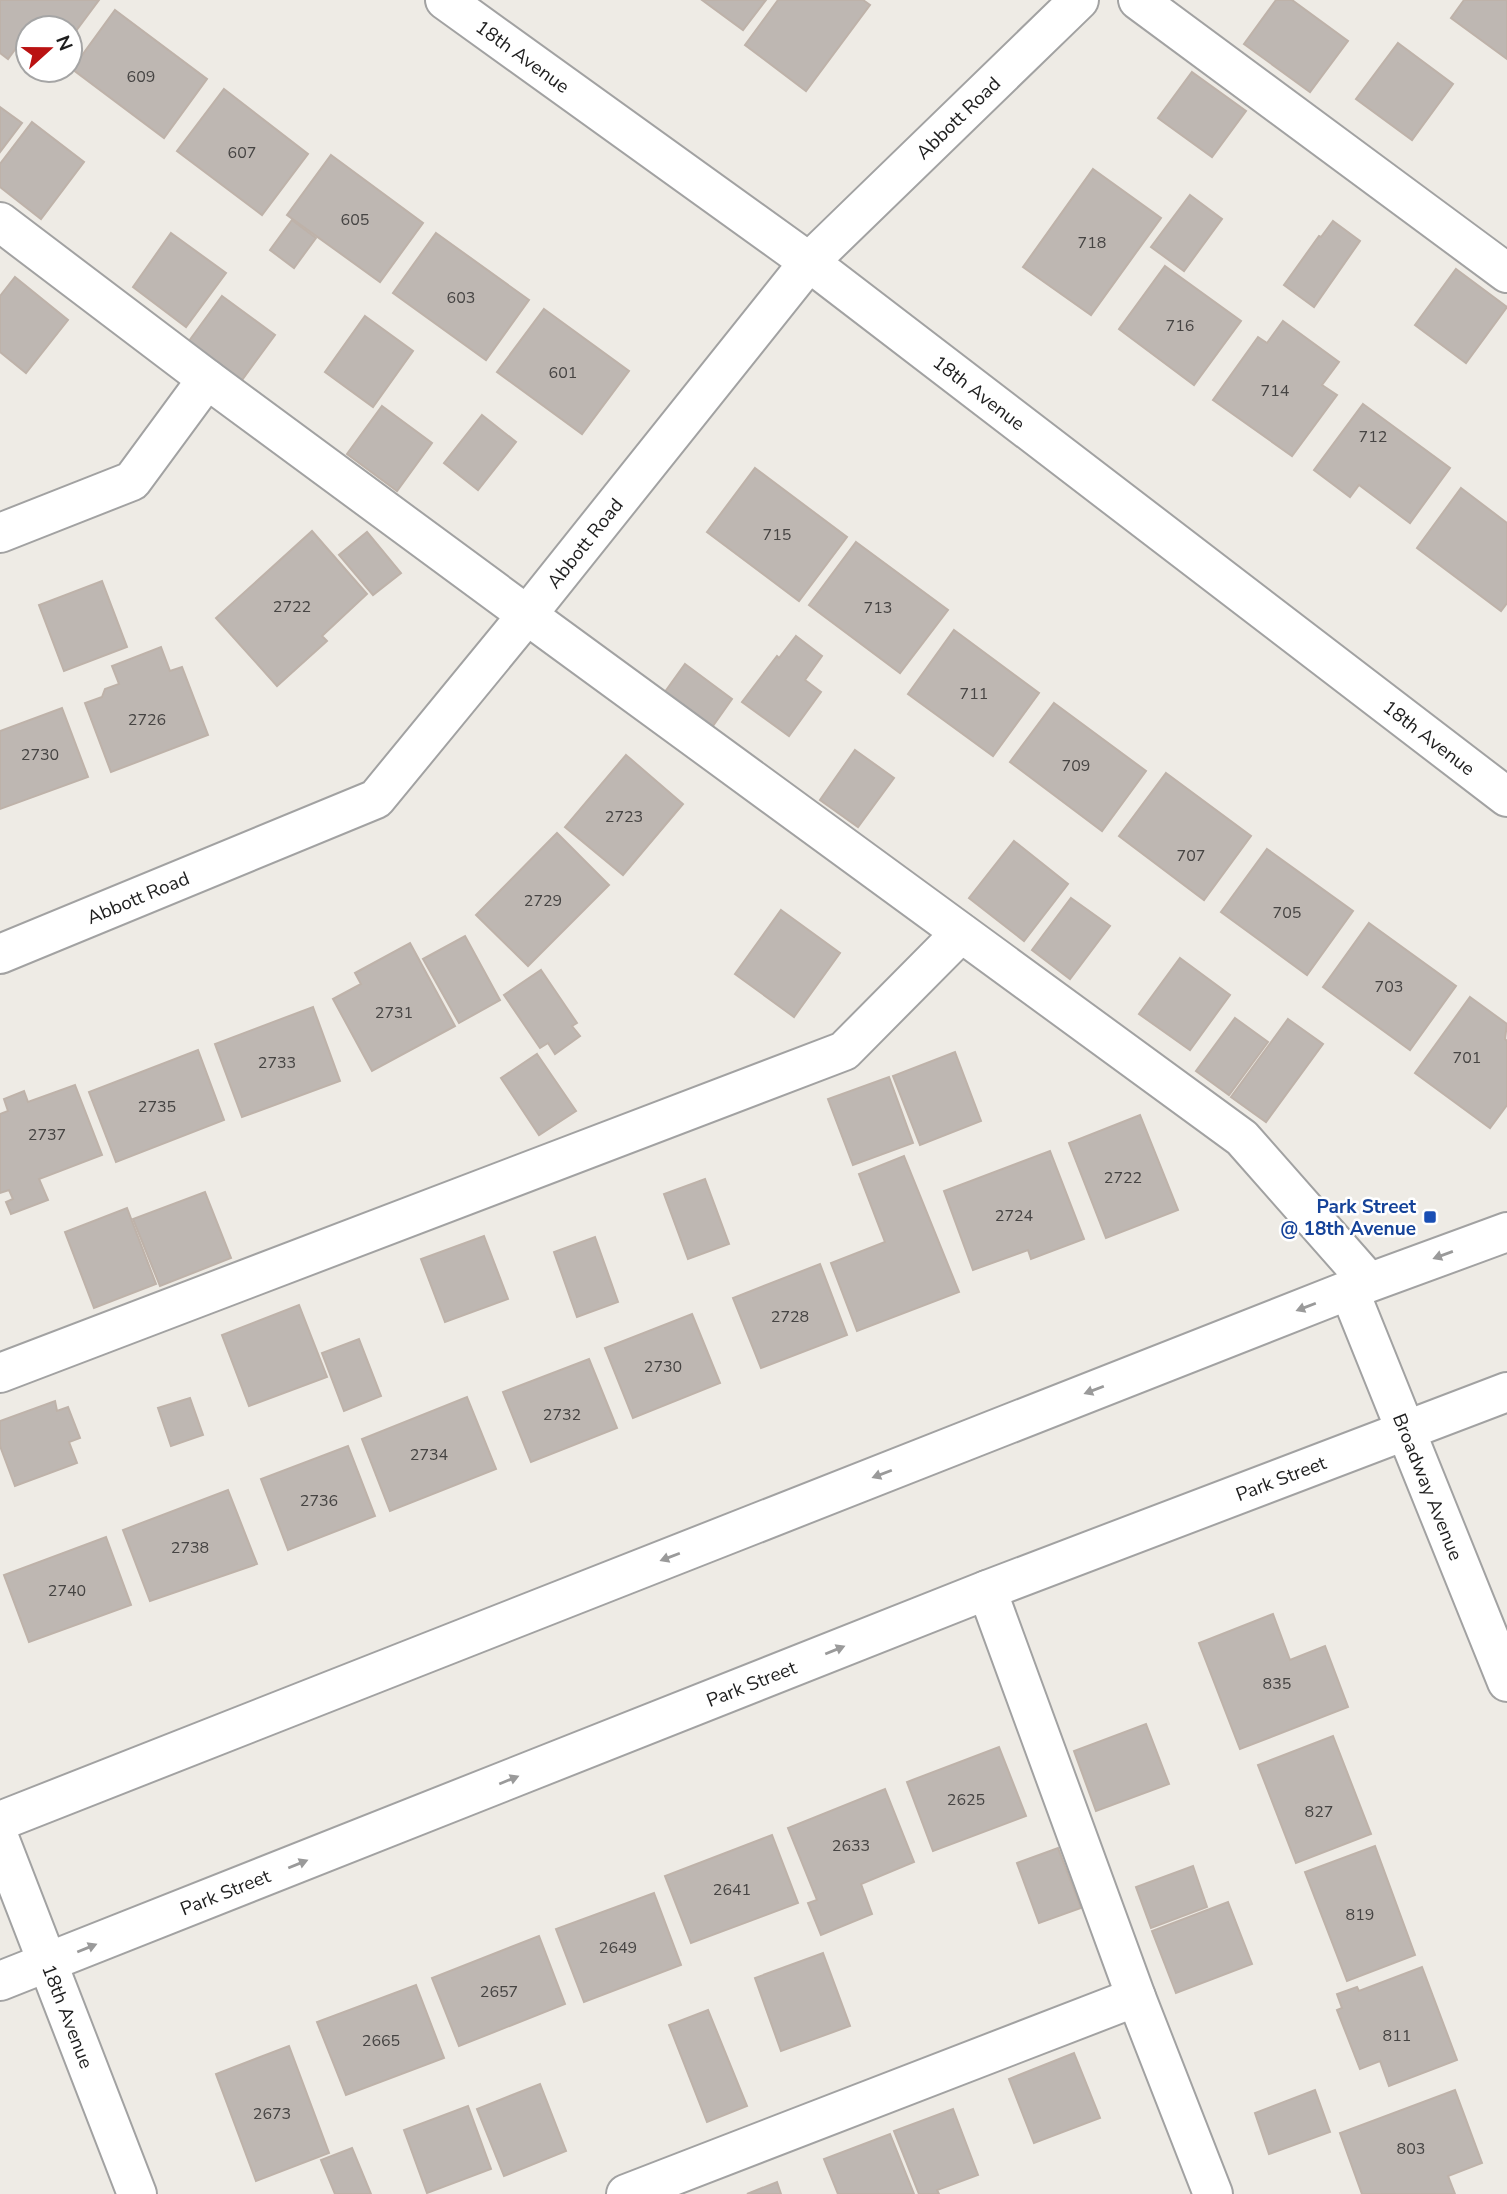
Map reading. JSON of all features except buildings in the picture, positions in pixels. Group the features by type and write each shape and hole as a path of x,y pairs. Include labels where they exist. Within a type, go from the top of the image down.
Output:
{"street":[{"name":"18th Avenue","path":"445,0 809,262 1507,797"},
{"name":"Abbott Road","path":"0,954 376,799 809,262 1079,0"},
{"path":"1138,0 1507,273"},
{"name":"Broadway Avenue","path":"0,222 207,379 1242,1138 1359,1286 1406,1431 1507,1682"},
{"path":"0,533 132,481 207,379"},
{"path":"0,1373 844,1051 961,933"},
{"path":"0,1821 1359,1286 1507,1232"},
{"name":"Park Street","path":"0,1981 987,1590 1507,1392"},
{"path":"987,1590 1136,1997 1213,2194"},
{"name":"18th Avenue","path":"0,1840 137,2194"},
{"path":"626,2194 1136,1997"}],"place":[{"name":"Park Street @ 18th Avenue","path":"1430,1217"}]}
